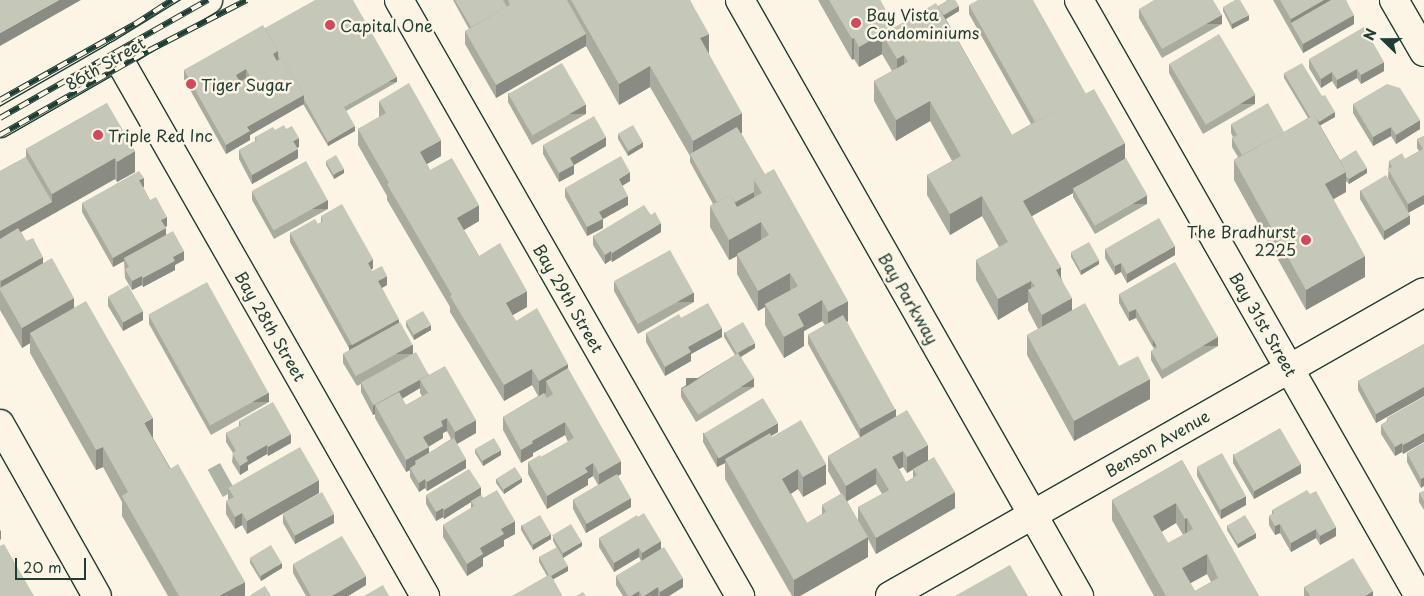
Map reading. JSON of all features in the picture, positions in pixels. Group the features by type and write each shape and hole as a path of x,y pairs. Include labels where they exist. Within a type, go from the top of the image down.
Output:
{"street":[{"name":"86th Street","path":"0,122 118,56 208,0"},
{"name":"Bay 29th Street","path":"399,0 740,596"},
{"name":"Bay Parkway","path":"740,0 1079,596"},
{"name":"Bay 31st Street","path":"1079,0 1419,596"},
{"path":"1394,0 1424,52"},
{"name":"Bay 28th Street","path":"118,56 425,596"},
{"name":"Benson Avenue","path":"890,596 1288,367 1424,292"},
{"path":"0,424 98,596"}],"shaded area":[{"path":"220,463 235,490 223,497 208,470"}],"building":[{"path":"0,0 59,0 0,33"},
{"path":"315,0 353,0 397,77 344,107 355,126 328,142 304,99 304,95 282,58 280,59 278,51 265,28"},
{"path":"455,0 503,0 507,7 471,27"},
{"path":"508,0 567,0 586,34 496,85 465,31 510,5"},
{"path":"571,0 690,0 709,34 700,38 742,113 693,141 650,66 619,84"},
{"path":"829,0 880,0 895,27 936,3 1012,135 1094,89 1125,143 1023,201 1061,267 1056,270 1072,298 1042,315 1028,290 1035,286 1031,281 998,299 976,260 1008,242 982,196 950,214 927,175 961,156 930,101 896,120 874,81 908,62 904,55 897,59 882,34 859,47 854,38 852,39"},
{"path":"948,0 955,0 959,6 944,15 938,6"},
{"path":"978,0 1033,0 1086,94 1035,122 969,5"},
{"path":"1154,0 1213,0 1222,15 1162,49 1139,9"},
{"path":"1235,0 1240,0 1249,15 1232,24 1223,7"},
{"path":"1280,0 1324,0 1291,19"},
{"path":"1331,0 1346,0 1354,15 1303,44 1291,23"},
{"path":"263,25 278,51 273,54 277,61 282,58 304,95 247,127 250,131 226,145 184,70","holes":["246,69 250,76 240,82 236,75"]},
{"path":"1364,27 1384,62 1361,75 1357,69 1337,80 1332,72 1321,79 1309,59"},
{"path":"1219,34 1256,95 1206,125 1169,64"},
{"path":"562,63 586,105 532,136 508,94"},
{"path":"1302,63 1322,96 1325,95 1335,112 1319,122 1314,115 1310,117 1284,73"},
{"path":"409,83 441,140 420,152 430,170 452,158 479,205 457,218 479,256 500,243 527,291 506,303 516,321 537,308 568,364 539,381 532,369 504,385 450,296 452,295 387,184 389,183 358,129 386,113 379,101"},
{"path":"1387,84 1400,88 1420,120 1396,135 1391,127 1373,137 1353,104"},
{"path":"107,103 135,151 117,162 115,158 52,194 26,149"},
{"path":"1268,103 1284,132 1242,155 1232,138 1237,135 1231,124"},
{"name":"The Bradhurst 2225","path":"1314,115 1346,172 1325,184 1365,256 1306,290 1234,160"},
{"path":"594,116 606,137 570,158 574,165 559,173 543,145"},
{"path":"284,125 286,129 292,126 299,138 293,141 298,149 252,175 239,150 257,140 255,137 273,127 275,130"},
{"path":"633,125 643,142 628,151 618,134"},
{"path":"737,127 765,174 754,180 754,192 735,202 731,195 717,202 690,154"},
{"path":"1424,136 1424,195 1408,204 1388,169 1392,167 1389,161 1402,153 1405,159 1423,149 1417,139"},
{"path":"1356,150 1367,168 1349,179 1340,160"},
{"path":"336,155 344,169 334,175 326,161"},
{"path":"621,156 630,172 619,179 628,196 599,212 603,219 587,227 565,188"},
{"path":"26,157 52,202 0,231 0,171"},
{"path":"1126,158 1148,195 1095,226 1073,189"},
{"path":"306,161 328,200 274,230 252,191"},
{"path":"774,169 848,301 828,312 822,300 798,314 804,326 784,337 765,304 798,286 790,273 758,291 737,254 769,235 761,222 729,240 710,206 731,195 737,207 762,193 754,180"},
{"path":"139,171 144,178 139,180 150,200 156,197 167,217 161,220 166,228 113,258 82,203"},
{"path":"1386,175 1410,215 1384,231 1360,190"},
{"path":"342,204 373,259 368,263 372,271 382,266 387,276 378,281 399,319 352,345 290,233 315,219 318,224 323,221 321,216"},
{"path":"644,205 651,215 655,212 661,223 612,253 611,251 605,255 593,236"},
{"path":"1159,218 1175,246 1127,274 1121,263 1115,266 1105,249"},
{"path":"18,228 26,241 33,238 43,257 1,281 0,239"},
{"path":"173,231 184,251 173,257 175,261 143,278 142,276 132,281 125,269 129,267 124,258"},
{"path":"1089,242 1099,260 1081,271 1071,252"},
{"path":"670,250 694,293 638,324 614,281"},
{"path":"52,258 74,298 22,328 0,288"},
{"path":"1175,262 1218,337 1162,370 1151,351 1157,347 1136,309 1129,312 1119,294"},
{"path":"207,282 269,393 210,426 148,314"},
{"path":"128,285 143,311 123,322 108,296"},
{"path":"86,301 153,418 144,423 170,469 178,464 245,582 219,596 179,596 122,496 128,492 103,447 96,450 30,333"},
{"path":"708,303 722,328 688,347 691,352 665,367 646,333 679,314 681,318"},
{"path":"1085,303 1119,366 1138,356 1150,379 1074,421 1027,335"},
{"path":"423,311 431,325 414,335 406,321"},
{"path":"843,315 895,409 860,429 808,334"},
{"path":"400,322 413,345 356,376 343,354"},
{"path":"743,322 755,343 737,353 725,332"},
{"path":"1424,344 1424,387 1376,414 1358,381"},
{"path":"416,352 429,375 374,405 361,383"},
{"path":"738,353 754,378 698,415 682,389"},
{"path":"445,366 476,420 455,432 447,418 441,421 443,426 423,437 429,447 406,460 375,405 399,392 406,405 428,393 420,380"},
{"path":"568,368 621,461 599,474 593,463 585,468 588,472 547,496 528,462 540,455 541,457 574,438 565,422 532,441 533,443 521,450 503,417 544,393 547,398 553,394 546,381"},
{"path":"1424,397 1424,433 1403,445 1402,443 1395,447 1381,425 1388,421 1387,418"},
{"path":"763,398 778,423 719,458 704,434"},
{"path":"273,402 291,434 246,457 248,461 240,466 232,453 236,451 226,433 241,425 239,421"},
{"path":"907,410 928,445 907,457 903,451 892,457 906,482 917,475 913,469 934,457 955,492 876,538 858,507 889,490 876,468 846,486 828,456"},
{"path":"801,420 826,464 803,477 798,469 782,479 807,523 826,512 822,505 842,493 868,537 794,580 725,459 770,433 772,437"},
{"path":"1280,428 1301,464 1254,491 1233,455"},
{"path":"454,438 466,459 427,482 425,479 419,483 410,468 416,464 415,461"},
{"path":"494,438 501,450 482,461 475,449"},
{"path":"1424,443 1424,477 1421,479 1407,453"},
{"path":"300,447 319,480 247,521 242,513 235,517 226,501 234,497 228,488"},
{"path":"1222,453 1246,496 1220,510 1197,467"},
{"path":"1182,460 1259,596 1166,596 1112,500","holes":["1176,503 1193,529 1168,543 1153,516","1207,554 1218,578 1195,591 1182,568"]},
{"path":"515,467 522,478 503,490 496,479"},
{"path":"469,469 481,487 444,510 443,508 436,512 426,495"},
{"path":"617,474 631,498 587,524 573,500"},
{"path":"497,490 515,521 501,529 504,534 480,548 483,554 467,564 443,525 474,506 471,501 481,495 483,498"},
{"path":"1307,490 1310,494 1316,491 1336,527 1320,536 1316,529 1291,543 1280,524 1275,526 1269,516 1274,513 1272,510"},
{"path":"1424,491 1424,501 1419,493"},
{"path":"322,492 334,514 295,536 283,514"},
{"path":"644,513 661,541 642,553 639,548 614,563 599,538 637,515 638,517"},
{"path":"540,515 551,534 533,545 522,526"},
{"path":"1245,515 1256,533 1238,544 1227,526"},
{"path":"571,524 582,542 563,553 552,535"},
{"path":"342,536 366,576 332,596 311,596 293,564"},
{"path":"4,544 34,596 0,596 0,546"},
{"path":"271,545 282,563 260,576 250,558"},
{"path":"557,547 568,566 551,576 539,557"},
{"path":"664,547 683,578 660,592 658,587 644,596 639,591 628,596 616,576"},
{"path":"1353,558 1373,591 1365,596 1310,596 1304,587"},
{"path":"1010,565 1028,596 955,596"},
{"path":"550,574 561,596 512,596"},
{"path":"383,585 389,596 364,596"},
{"path":"265,586 271,596 249,596"},
{"path":"583,592 586,596 576,596"}],"railway":[{"path":"0,100 135,24 172,0"},
{"path":"0,118 208,0"},
{"path":"0,135 148,51 247,0"}],"place":[{"name":"Bay Vista Condominiums","path":"856,23"},
{"name":"Capital One","path":"330,25"},
{"name":"Tiger Sugar","path":"191,84"},
{"name":"Triple Red Inc","path":"98,135"},
{"name":"The Bradhurst 2225","path":"1306,240"}]}
